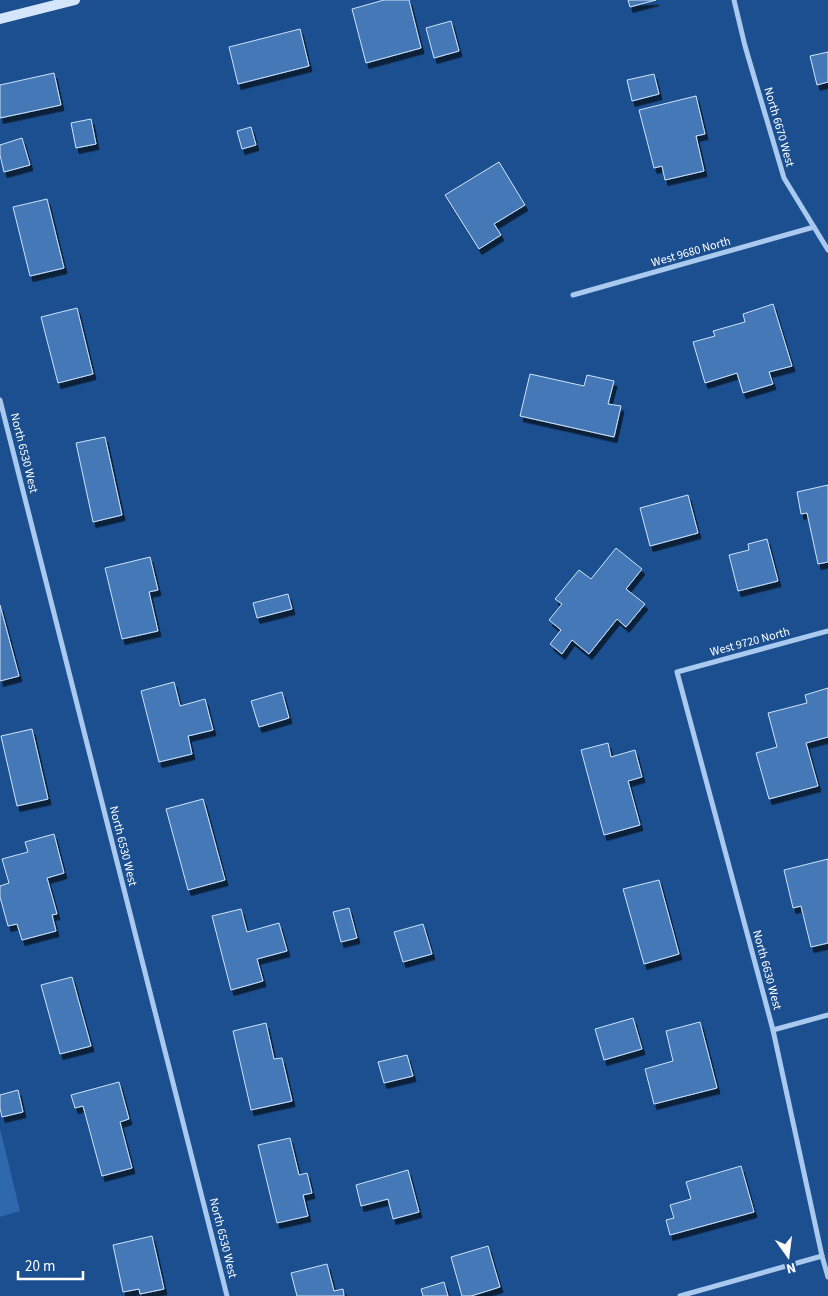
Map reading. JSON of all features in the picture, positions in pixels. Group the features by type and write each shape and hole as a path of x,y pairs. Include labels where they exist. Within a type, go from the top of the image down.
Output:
{"street":[{"path":"0,20 75,0"},
{"name":"North 6670 West","path":"734,0 784,178 828,250"},
{"name":"West 9680 North","path":"574,295 814,227"},
{"name":"North 6530 West","path":"0,400 227,1296"},
{"name":"West 9720 North","path":"677,672 828,631"},
{"name":"North 6630 West","path":"677,672 773,1030 828,1277"},
{"path":"773,1030 828,1015"},
{"path":"680,1296 822,1256"}],"shaded area":[{"path":"0,1129 20,1211 0,1217"}],"building":[{"path":"384,0 409,0 421,48 366,63 352,9"},
{"path":"628,0 656,0 630,7"},
{"path":"451,21 459,51 434,58 426,28"},
{"path":"300,29 309,66 238,84 229,47"},
{"path":"828,52 828,82 817,85 810,56"},
{"path":"54,73 61,105 0,118 0,85"},
{"path":"654,74 659,94 632,101 627,80"},
{"path":"696,96 705,134 696,136 704,171 665,180 662,166 654,168 639,110"},
{"path":"91,119 96,144 76,148 71,123"},
{"path":"251,127 256,145 242,149 237,131"},
{"path":"22,138 30,165 4,172 0,145"},
{"path":"499,162 525,205 494,224 501,235 479,249 445,195"},
{"path":"47,199 64,268 30,276 13,207"},
{"path":"773,304 792,366 769,372 773,384 743,393 737,373 705,383 693,342 715,336 713,331 745,322 743,314"},
{"path":"77,308 93,374 58,383 41,317"},
{"path":"530,374 584,386 587,375 614,381 608,404 621,406 614,437 520,416"},
{"path":"105,437 122,515 93,522 76,443"},
{"path":"828,485 828,562 818,564 807,513 801,514 797,492"},
{"path":"688,495 698,533 650,546 640,508"},
{"path":"767,539 778,581 738,591 729,555 749,550 748,544"},
{"path":"616,548 642,569 626,589 645,604 626,627 617,619 589,654 572,640 562,654 550,644 561,630 549,620 562,604 555,599 579,570 591,579"},
{"path":"150,557 158,590 149,592 158,631 122,639 105,568"},
{"path":"288,594 292,609 257,618 253,603"},
{"path":"0,605 19,676 0,681"},
{"path":"174,682 180,706 205,699 213,730 188,736 192,754 159,762 141,691"},
{"path":"828,688 828,737 806,743 818,786 769,799 756,753 777,747 768,713 807,703 805,695"},
{"path":"282,692 289,718 259,727 251,701"},
{"path":"32,729 48,799 17,806 1,736"},
{"path":"608,743 611,757 635,750 642,777 628,781 640,825 604,835 581,750"},
{"path":"203,799 225,880 188,890 166,809"},
{"path":"54,834 64,873 47,878 57,914 52,915 56,931 22,940 17,924 8,926 0,897 0,886 9,883 2,859 28,852 25,842"},
{"path":"828,859 828,943 811,947 801,906 793,908 784,870"},
{"path":"659,880 679,954 644,964 623,889"},
{"path":"349,908 357,938 341,942 333,912"},
{"path":"241,909 247,932 279,923 287,951 257,959 263,981 231,990 212,916"},
{"path":"423,924 432,954 403,962 394,932"},
{"path":"72,977 91,1046 60,1054 41,985"},
{"path":"633,1018 642,1049 604,1060 595,1029"},
{"path":"700,1022 717,1088 654,1104 645,1069 673,1061 666,1031"},
{"path":"266,1023 274,1059 282,1058 292,1101 251,1110 233,1031"},
{"path":"407,1055 413,1076 384,1083 378,1062"},
{"path":"119,1082 129,1119 120,1122 132,1168 102,1176 83,1106 75,1108 71,1095"},
{"path":"18,1090 23,1112 2,1117 0,1095"},
{"path":"290,1138 299,1175 307,1173 312,1193 303,1195 308,1216 277,1223 258,1145"},
{"path":"741,1166 754,1212 670,1235 666,1220 674,1218 670,1205 691,1199 686,1182"},
{"path":"408,1170 419,1212 393,1219 388,1199 361,1206 356,1185"},
{"path":"152,1236 164,1289 140,1294 139,1289 123,1292 113,1245"},
{"path":"488,1246 500,1287 471,1296 462,1296 451,1257"},
{"path":"327,1264 334,1291 343,1289 344,1296 297,1296 291,1273"},
{"path":"444,1282 448,1296 423,1296 421,1289"}]}
